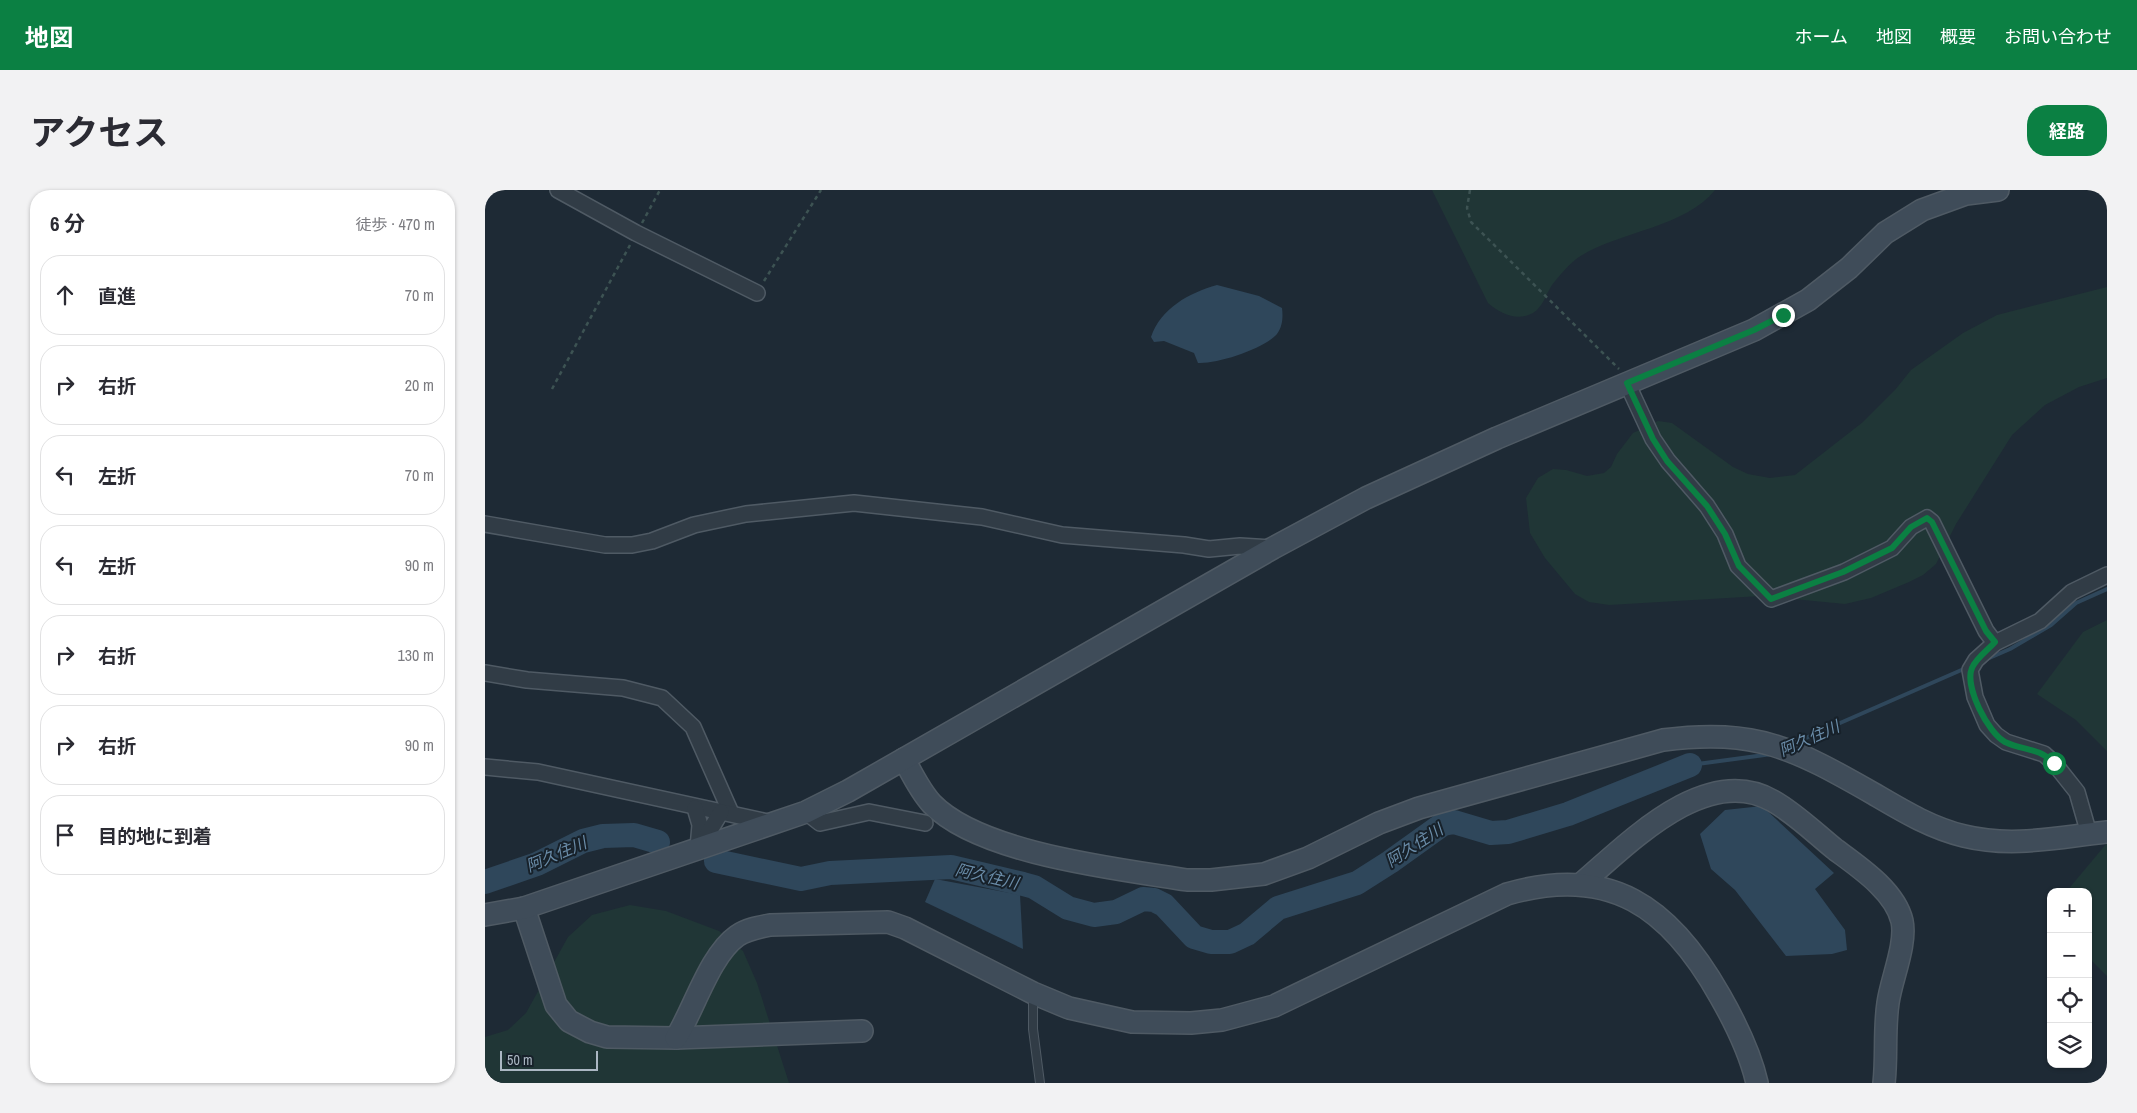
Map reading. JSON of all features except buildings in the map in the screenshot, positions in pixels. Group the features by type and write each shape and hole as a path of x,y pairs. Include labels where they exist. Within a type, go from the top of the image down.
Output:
{"street":[{"path":"558,190 636,233 757,293"},
{"path":"485,916 524,908 806,812 848,791 1273,548 1399,480 1754,330 1809,300 1849,268 1885,233 1922,210 1966,192 1998,190"},
{"path":"1627,383 1658,447 1684,481 1707,506 1725,534 1739,566 1771,599 1843,572 1892,548 1911,527 1927,518 1932,522 1986,631 1995,642"},
{"path":"485,524 605,545 632,545 694,525 746,514 854,503 982,517 1062,535 1184,545 1209,549 1240,546 1273,548"},
{"path":"903,759 932,804 954,821 981,836 1034,852 1187,880 1220,880 1264,874 1308,858 1379,823 1419,808 1663,740 1692,736 1745,738 1803,755 1926,823 1963,836 1991,841 2022,843 2098,833 2077,792 2054,763 2044,754 2006,742 1995,735 1987,725 1975,697 1970,670 1976,660 1995,642 2040,621 2072,592 2107,575"},
{"path":"485,673 527,680 623,688 663,698 693,727 726,813"},
{"path":"485,767 538,772 773,824"},
{"path":"1581,884 1652,823 1714,792 1734,790 1773,800 1873,880 1893,902 1898,911 1902,922 1902,939 1888,1004 1884,1083"},
{"path":"695,808 700,825 698,850"},
{"path":"806,812 820,822 869,812 925,823"},
{"path":"698,850 726,813"},
{"path":"676,1038 725,946 739,934 753,928 770,925 888,922 905,928 1033,993 1069,1008 1132,1022 1191,1023 1221,1020 1260,1010 1305,993 1507,894 1550,884 1581,884 1620,895 1637,903 1658,916 1689,946 1738,1028 1757,1083"},
{"path":"524,908 557,1005 569,1021 590,1032 607,1037 676,1038 862,1032"}],"lane":[{"path":"1033,993 1033,1029 1041,1083"}],"path":[{"path":"552,389 660,190"},
{"path":"757,293 821,190"},
{"path":"1470,190 1467,208 1471,222 1617,366 1627,383"}],"green space":[{"path":"1432,190 1715,190 1702,203 1687,213 1595,248 1579,257 1555,281 1542,304 1533,313 1520,317 1503,313 1488,303"},
{"path":"2107,287 2107,378 2079,387 2045,405 2012,435 1956,524 1936,564 1923,575 1909,582 1871,598 1845,604 1761,596 1609,605 1589,602 1575,594 1545,558 1530,533 1526,498 1538,478 1553,469 1566,470 1587,476 1604,473 1611,467 1617,454 1633,433 1658,421 1672,423 1733,467 1748,474 1770,478 1795,475 1863,422 1895,390 1911,370 1963,333 1997,315"},
{"path":"2107,620 2107,751 2076,720 2037,694 2083,632"},
{"path":"2107,843 2107,976 2092,961 2092,888 2069,888"},
{"path":"630,905 666,911 719,931 743,951 757,983 789,1083 485,1083 485,1037 508,1030 526,1013 568,937 592,915"}],"water":[{"path":"1217,285 1259,296 1282,308 1281,324 1277,334 1271,340 1252,350 1207,363 1198,363 1194,353 1164,341 1154,342 1151,337 1169,310 1186,297"},
{"path":"1762,806 1834,873 1815,889 1845,930 1847,950 1832,954 1786,956 1735,890 1711,869 1700,834 1725,810"},
{"path":"935,879 1020,895 1023,949 925,902"}],"waterway":[{"name":"阿久住川","path":"1987,659 2010,649 2051,625 2076,603 2107,589"},
{"name":"阿久住川","path":"1792,744 1966,668"},
{"name":"阿久住川","path":"1690,765 1772,754"},
{"name":"阿久住川","path":"716,861 801,879 830,873 951,867 1034,887 1068,908 1094,915 1116,912 1143,899 1154,900 1164,905 1194,937 1211,942 1230,942 1247,934 1278,908 1357,883 1443,824 1454,822 1491,833 1508,832 1568,814 1690,765"},
{"name":"阿久住川","path":"485,882 537,864 583,841 603,836 634,835 658,842"}],"route":[{"path":"1783,315 1754,330 1627,383 1653,439 1667,461 1707,506 1725,534 1739,566 1771,599 1843,572 1892,548 1911,527 1927,518 1932,522 1986,631 1995,642 1976,660 1970,670 1975,697 1987,725 1995,735 2006,742 2035,750 2044,754 2054,763"}]}
